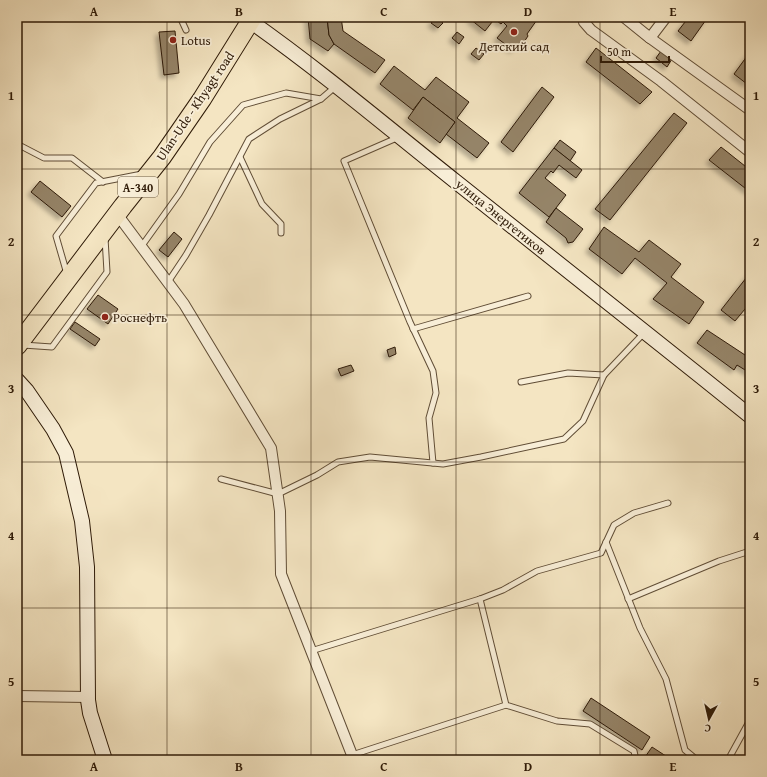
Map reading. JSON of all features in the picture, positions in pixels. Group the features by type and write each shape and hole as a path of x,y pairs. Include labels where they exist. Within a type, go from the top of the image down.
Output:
{"highway":[{"name":"Ulan-Ude - Khyagt road","path":"18,346 68,278 150,172 202,98 249,18"}],"street":[{"path":"583,17 584,22 592,30 661,81 750,152"},
{"path":"624,17 650,38 750,110"},
{"path":"650,38 666,17"},
{"name":"улица Энергетиков","path":"249,18 750,416"},
{"path":"117,214 184,304 272,448 280,512 281,574 353,757"},
{"path":"17,380 27,391 53,429 66,453 82,521 87,567 88,697 90,713 105,760"},
{"path":"17,696 88,697"}],"lane":[{"path":"180,17 186,30"},
{"path":"168,282 186,255 209,215 249,139 280,119 321,99 335,86"},
{"path":"141,247 179,194 210,142 243,105 286,93 321,99"},
{"path":"400,137 344,161 413,328 433,371 436,393 430,418 433,463"},
{"path":"17,144 44,158 72,158 104,182"},
{"path":"240,157 262,204 281,224 281,233"},
{"path":"68,278 56,236 96,183 150,172"},
{"path":"18,346 52,347 107,272 105,231"},
{"path":"413,328 528,296"},
{"path":"221,479 278,494 317,475 338,462 370,457 443,464 564,439 583,421 604,375 645,332"},
{"path":"521,382 568,373 604,375"},
{"path":"311,650 480,599 503,590 537,570 601,553 614,525 634,513 668,503"},
{"path":"606,542 640,628 666,678 685,750 697,760"},
{"path":"628,599 719,561 750,551"},
{"path":"480,599 506,705"},
{"path":"353,757 506,705 557,721 590,724 634,751 636,760"},
{"path":"728,760 750,720"}],"building":[{"path":"308,17 327,17 329,35 334,44 328,51 310,39"},
{"path":"327,17 341,17 343,31 385,60 375,73 334,44 329,35"},
{"path":"436,17 443,23 438,28 431,23"},
{"path":"472,17 496,17 485,31 470,19"},
{"name":"Детский сад","path":"496,17 539,17 527,34 528,36 522,45 519,43 513,50 497,38 507,26 503,22 501,24 497,21 499,18"},
{"path":"689,17 708,17 691,41 678,31"},
{"path":"175,31 179,73 164,75 159,32"},
{"path":"457,32 464,37 459,44 452,38"},
{"path":"476,48 484,54 479,60 471,54"},
{"path":"596,48 652,92 640,104 586,62"},
{"path":"661,51 672,59 667,67 656,58"},
{"path":"750,52 750,80 747,84 734,74"},
{"path":"394,66 425,90 436,77 469,102 457,118 489,143 477,158 446,134 455,122 423,97 413,110 380,84"},
{"path":"542,87 554,97 513,152 501,142"},
{"path":"423,97 455,122 440,143 408,118"},
{"path":"674,113 687,123 610,220 595,209"},
{"path":"560,140 576,152 570,161 554,148"},
{"path":"721,147 750,170 750,192 709,160"},
{"path":"554,148 582,170 576,178 559,165 553,173 551,171 545,178 566,195 549,217 519,193"},
{"path":"40,181 71,206 62,217 31,192"},
{"path":"556,208 583,229 573,242 568,243 566,238 546,222"},
{"path":"604,227 639,252 649,240 681,264 671,277 704,302 689,324 653,299 667,283 635,258 622,274 589,249"},
{"path":"174,232 182,239 168,257 159,250"},
{"path":"750,273 750,303 735,321 721,310"},
{"name":"Роснефть","path":"98,295 118,309 108,324 87,309"},
{"path":"75,322 100,339 95,346 70,329"},
{"path":"707,330 745,355 750,351 750,373 737,365 734,370 697,343"},
{"path":"395,347 396,354 389,357 387,350"},
{"path":"351,365 354,371 341,376 338,369"},
{"path":"591,698 650,737 642,750 583,711"},
{"path":"652,747 672,760 643,760"}],"place":[{"name":"Детский сад","path":"514,32"},
{"name":"Lotus","path":"173,40"},
{"name":"Роснефть","path":"105,317"}]}
